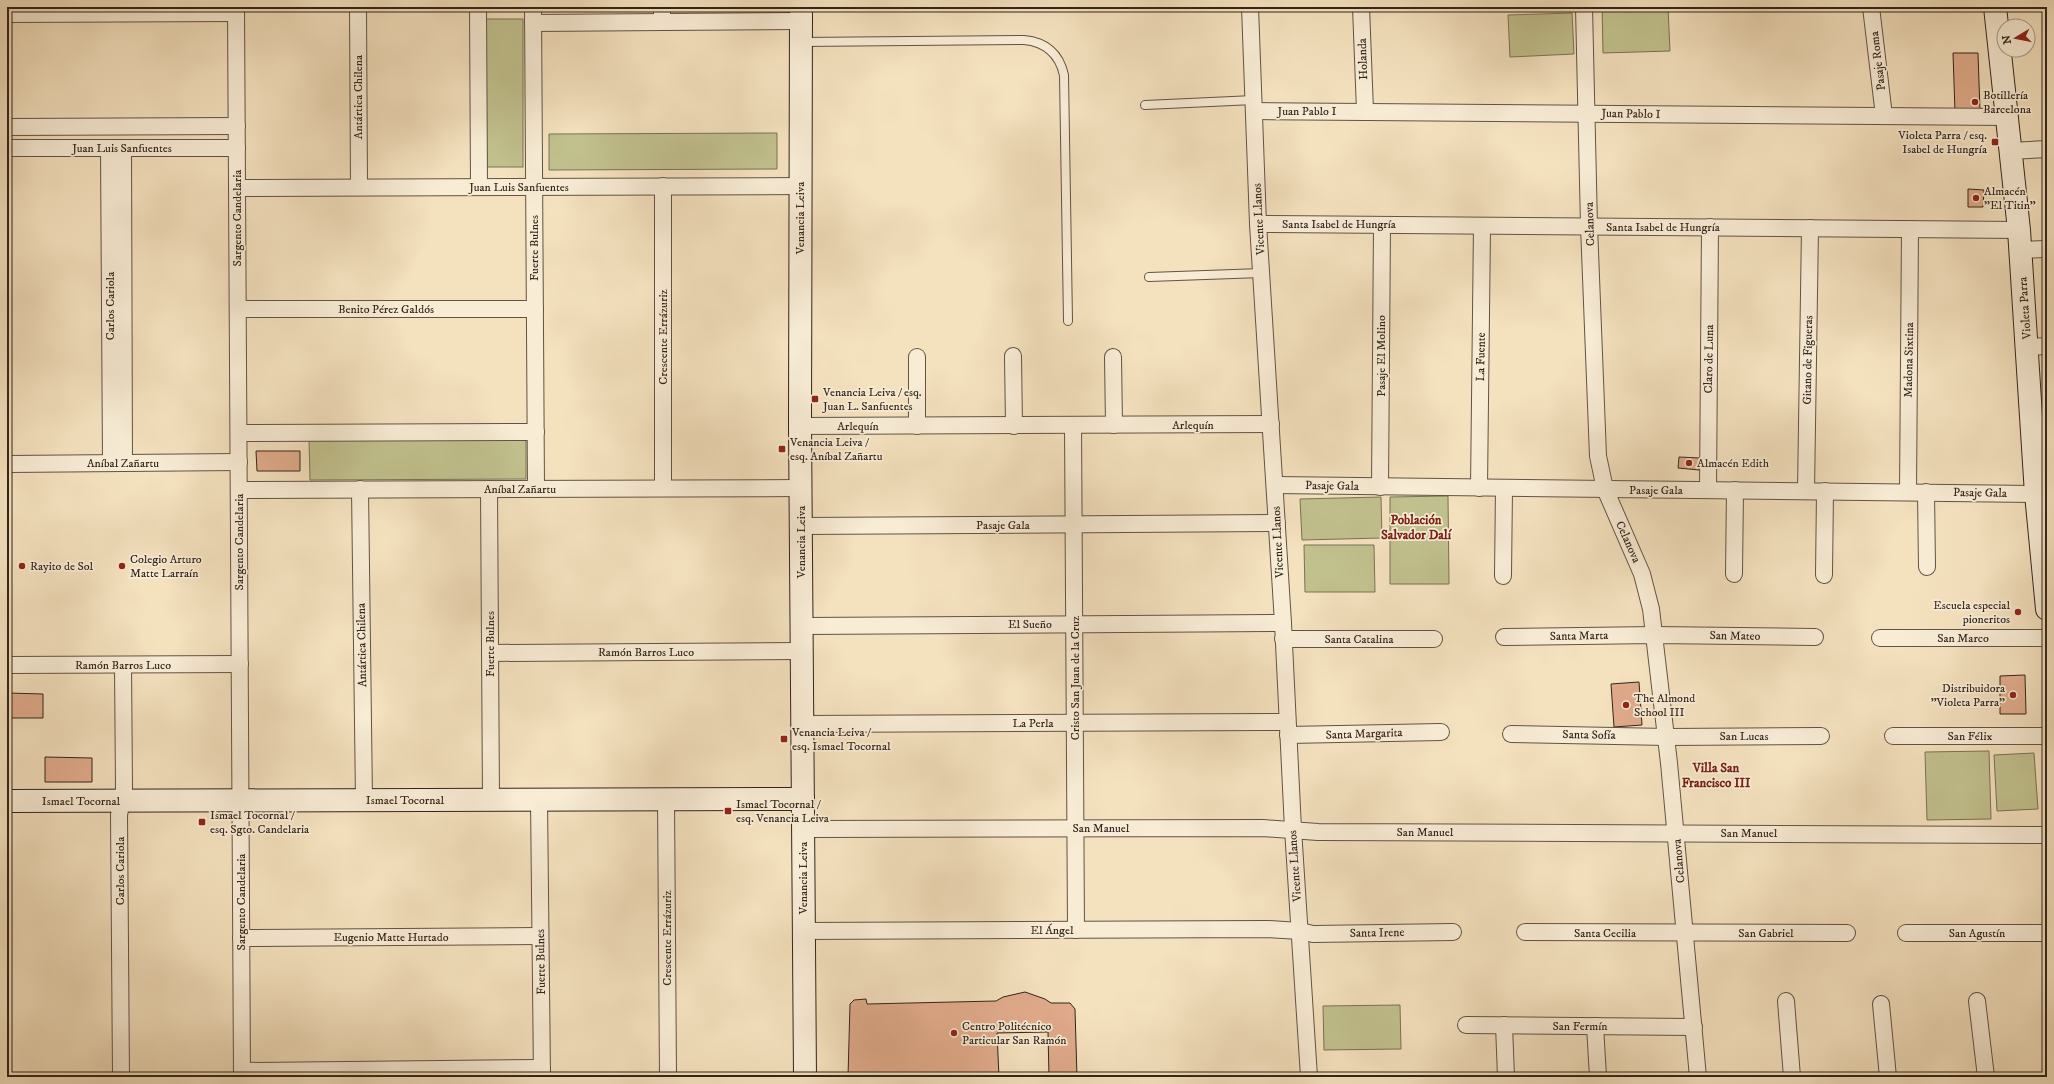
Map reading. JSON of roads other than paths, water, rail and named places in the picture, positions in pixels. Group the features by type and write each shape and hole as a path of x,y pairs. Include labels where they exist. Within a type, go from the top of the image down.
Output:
{"street":[{"name":"Antártica Chilena","path":"358,7 359,187"},
{"path":"478,7 479,187"},
{"name":"Fuerte Bulnes","path":"533,7 536,489"},
{"name":"Vicente Llanos","path":"1250,7 1258,224 1275,485 1293,829 1309,1077"},
{"name":"Holanda","path":"1361,7 1365,112"},
{"name":"Celanova","path":"1584,7 1598,456 1605,489 1646,585 1655,635 1667,736 1698,1077"},
{"name":"Pasaje Roma","path":"1871,7 1884,116"},
{"name":"Violeta Parra","path":"1995,7 2020,240 2037,346 2036,494 2044,543 2047,609"},
{"path":"7,14 236,10"},
{"name":"Sargento Candelaria","path":"236,10 242,1074"},
{"path":"533,23 662,15 801,23"},
{"name":"Venancia Leiva","path":"801,23 800,426 805,1077"},
{"name":"Juan Pablo I","path":"1254,105 1365,112 2008,117"},
{"name":"Juan Luis Sanfuentes","path":"7,127 237,126"},
{"name":"Juan Luis Sanfuentes","path":"7,148 237,148"},
{"name":"Carlos Cariola","path":"116,148 117,463"},
{"path":"2011,151 2047,150"},
{"name":"Crescente Errázuriz","path":"663,186 663,488"},
{"name":"Juan Luis Sanfuentes","path":"237,188 800,186"},
{"name":"Santa Isabel de Hungría","path":"1258,224 1910,229 2020,240 2047,249"},
{"name":"Pasaje El Molino","path":"1380,487 1382,225"},
{"name":"La Fuente","path":"1479,488 1482,226"},
{"name":"Claro de Luna","path":"1708,490 1710,227"},
{"name":"Gitano de Figueras","path":"1806,491 1810,228"},
{"name":"Madona Sixtina","path":"1908,492 1910,229"},
{"name":"Benito Pérez Galdós","path":"238,309 535,309"},
{"path":"1013,356 1014,426"},
{"path":"917,357 917,426"},
{"path":"1113,357 1114,425"},
{"name":"Arlequín","path":"800,426 1271,424"},
{"name":"Cristo San Juan de la Cruz","path":"1073,425 1076,930"},
{"path":"238,433 536,432"},
{"name":"Aníbal Zañartu","path":"7,464 239,462"},
{"name":"Pasaje Gala","path":"1275,485 2036,494"},
{"name":"Aníbal Zañartu","path":"239,490 801,488"},
{"path":"1503,576 1504,488"},
{"name":"Antártica Chilena","path":"360,489 364,800"},
{"name":"Fuerte Bulnes","path":"489,489 491,800"},
{"path":"1734,574 1735,490"},
{"path":"1824,575 1825,491"},
{"path":"1926,492 1928,567"},
{"name":"Pasaje Gala","path":"801,526 1277,523"},
{"name":"El Sueño","path":"801,626 1283,623"},
{"name":"San Mateo","path":"1655,635 1815,637"},
{"name":"Santa Marta","path":"1504,637 1655,635"},
{"name":"San Marco","path":"1880,638 2047,638"},
{"name":"Santa Catalina","path":"1284,639 1434,639"},
{"name":"Ramón Barros Luco","path":"490,653 802,651"},
{"name":"Ramón Barros Luco","path":"7,665 240,664"},
{"name":"Carlos Cariola","path":"121,1077 119,815 124,789 123,665"},
{"name":"La Perla","path":"802,724 1075,723 1288,729"},
{"name":"Santa Margarita","path":"1288,729 1441,732"},
{"name":"Santa Sofía","path":"1511,734 1667,736"},
{"name":"San Lucas","path":"1667,736 1821,736"},
{"name":"San Félix","path":"1893,736 2047,736"},
{"name":"Crescente Errázuriz","path":"666,799 668,1077"},
{"name":"Ismael Tocornal","path":"7,801 803,799"},
{"name":"Fuerte Bulnes","path":"539,800 542,1072"},
{"name":"San Manuel","path":"803,829 1293,829 1318,832 1676,832 2047,835"},
{"name":"El Ángel","path":"804,931 1300,931"},
{"name":"Santa Irene","path":"1300,931 1314,934 1454,932"},
{"name":"Santa Cecilia","path":"1525,932 1686,933"},
{"name":"San Gabriel","path":"1686,933 1847,933"},
{"name":"San Agustín","path":"1906,933 2047,933"},
{"name":"Eugenio Matte Hurtado","path":"242,938 540,936"},
{"path":"1786,1001 1792,1077"},
{"path":"1977,1001 1986,1077"},
{"path":"1881,1004 1888,1077"},
{"name":"San Fermín","path":"1466,1025 1694,1027"},
{"path":"1504,1025 1506,1077"},
{"path":"1595,1026 1598,1077"},
{"path":"242,1074 542,1072"}],"lane":[{"path":"801,23 1024,40 1042,44 1055,54 1060,60 1064,75 1068,321"},
{"path":"1145,105 1254,105"},
{"path":"1149,277 1262,273"}],"place":[{"name":"Botillería Barcelona","path":"1975,102"},
{"name":"Violeta Parra / esq. Isabel de Hungría","path":"1995,142"},
{"name":"Almacén \"El Titin\"","path":"1976,198"},
{"name":"Venancia Leiva / esq. Juan L. Sanfuentes","path":"815,399"},
{"name":"Venancia Leiva / esq. Aníbal Zañartu","path":"782,449"},
{"name":"Almacén Edith","path":"1689,463"},
{"name":"Rayito de Sol","path":"22,566"},
{"name":"Colegio Arturo Matte Larraín","path":"122,566"},
{"name":"Escuela especial pioneritos","path":"2018,612"},
{"name":"Distribuidora \"Violeta Parra\"","path":"2013,695"},
{"name":"The Almond School III","path":"1626,705"},
{"name":"Venancia Leiva / esq. Ismael Tocornal","path":"784,739"},
{"name":"Ismael Tocornal / esq. Venancia Leiva","path":"728,811"},
{"name":"Ismael Tocornal / esq. Sgto. Candelaria","path":"202,822"},
{"name":"Centro Politécnico Particular San Ramón","path":"954,1033"}],"district":[{"name":"Población Salvador Dalí","path":"1416,528"},
{"name":"Villa San Francisco III","path":"1716,776"}]}
